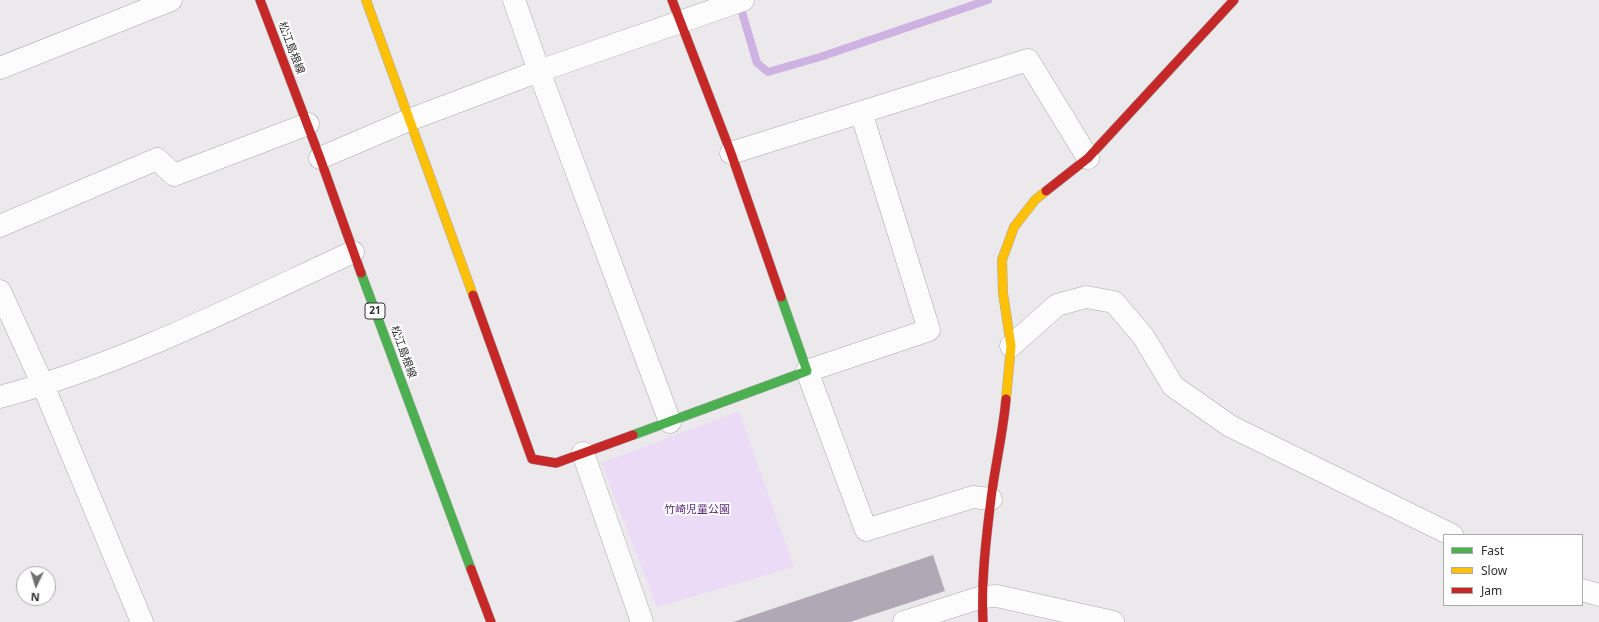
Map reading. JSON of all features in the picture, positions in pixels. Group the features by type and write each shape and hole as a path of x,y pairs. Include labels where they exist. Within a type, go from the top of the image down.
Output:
{"street":[{"path":"0,68 171,0"},
{"name":"松江島根線","path":"260,0 308,124 353,252 491,622"},
{"path":"366,0 532,460 556,463 807,371 929,330 861,112"},
{"path":"514,0 670,422"},
{"path":"672,0 731,153 807,371 866,530 973,498 991,499"},
{"path":"320,158 409,120 539,71 743,0"},
{"path":"983,622 982,597 991,499 1004,427 1011,346 1003,293 1002,260 1014,226 1035,200 1088,158 1234,0"},
{"path":"731,153 1028,60 1088,158"},
{"path":"0,226 157,159 174,175 308,124"},
{"path":"0,397 43,386 135,352 353,252"},
{"path":"0,291 43,386 142,622"},
{"path":"1011,346 1057,305 1086,297 1114,302 1143,336 1173,386 1230,426 1450,534"},
{"path":"583,453 642,622"},
{"path":"1583,590 1599,595"},
{"path":"904,622 982,597 997,596 1113,622"}],"green space":[{"name":"竹崎児童公園","path":"739,411 794,567 657,607 601,463"}],"building":[{"path":"933,555 945,591 850,622 733,622"}],"waterway":[{"path":"739,2 757,63 768,72 820,57 988,0"}],"traffic: fast":[{"path":"361,273 471,569"},
{"path":"633,435 807,371 781,297"}],"traffic: slow":[{"path":"366,0 473,295"},
{"path":"1006,399 1011,346 1003,293 1002,260 1014,227 1035,200 1046,191"}],"traffic: jam":[{"path":"260,0 320,158 361,273"},
{"path":"672,0 731,153 781,297"},
{"path":"1046,191 1088,158 1234,0"},
{"path":"473,295 532,459 556,463 633,435"},
{"path":"983,622 983,576 986,545 1006,399"},
{"path":"471,569 491,622"}]}
